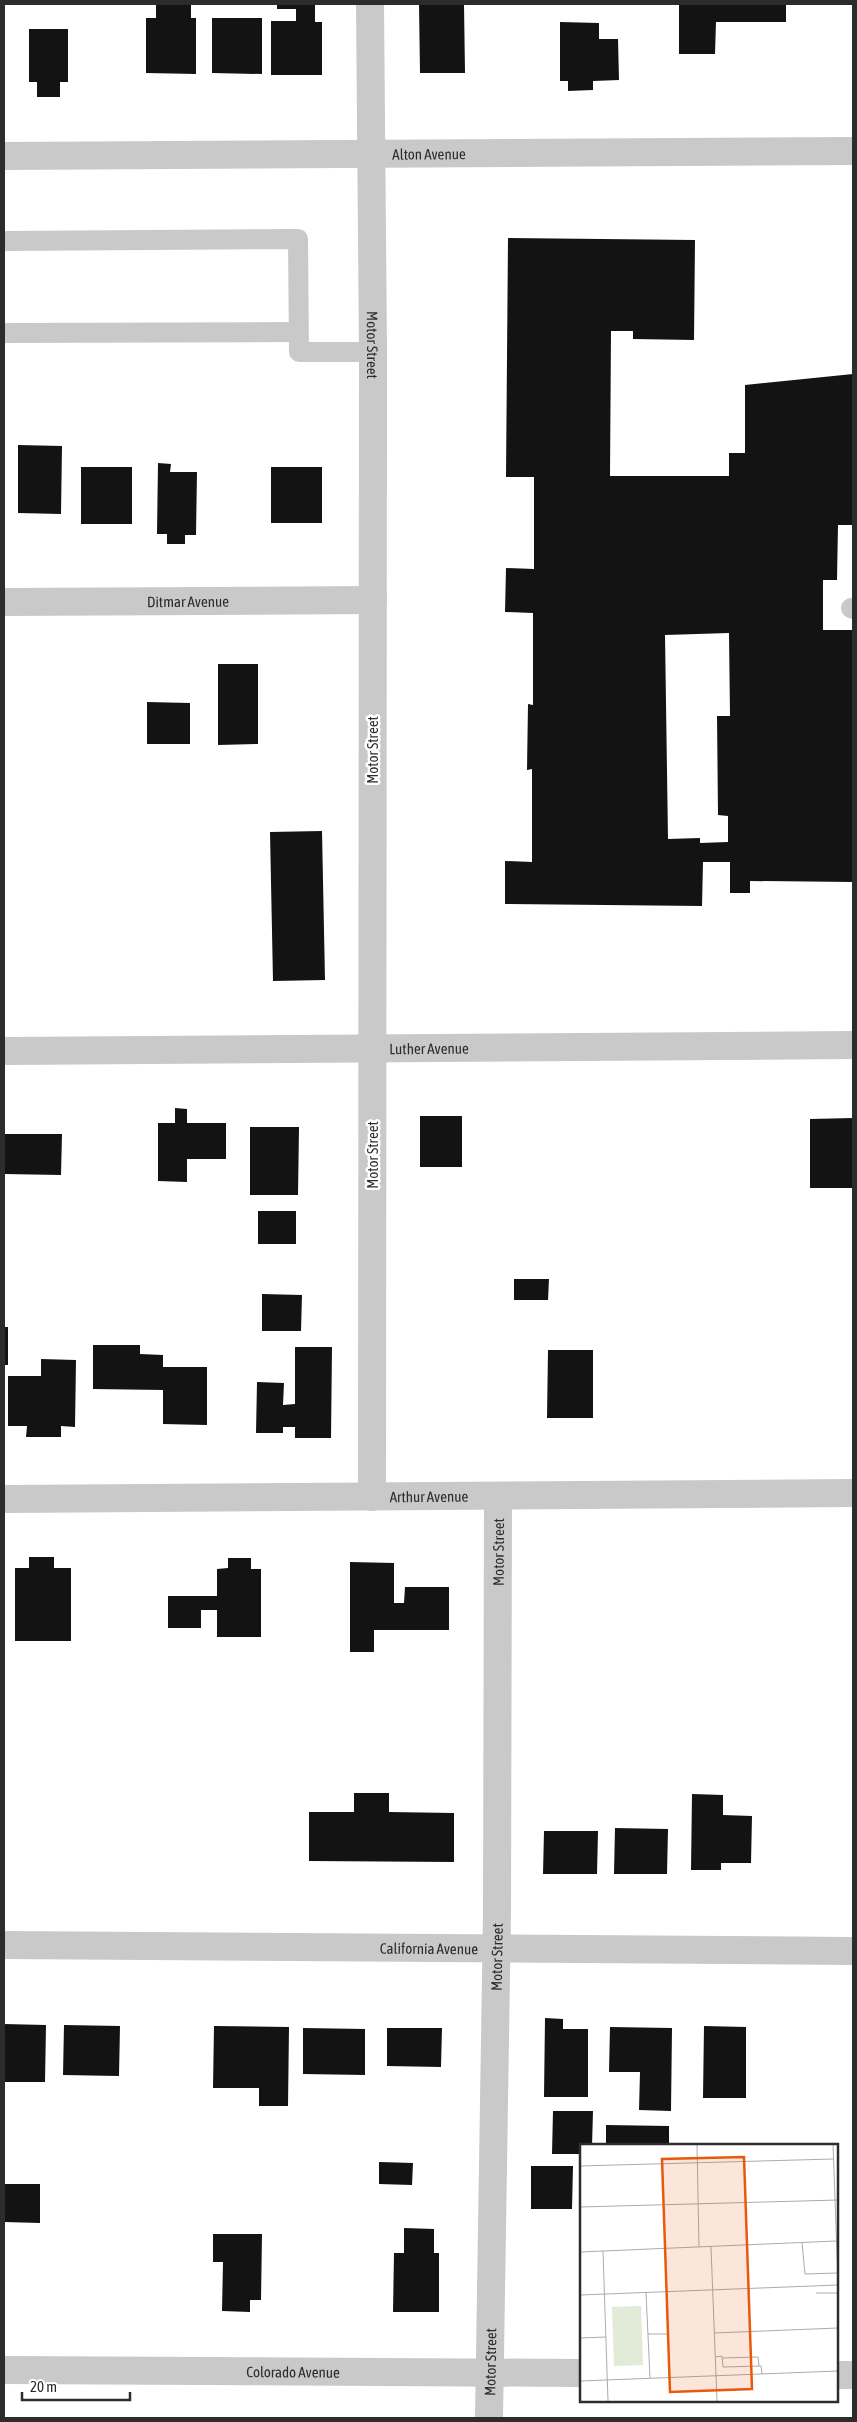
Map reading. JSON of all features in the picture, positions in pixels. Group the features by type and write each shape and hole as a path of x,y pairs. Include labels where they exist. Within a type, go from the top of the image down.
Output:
{"street":[{"name":"Motor Street","path":"370,4 373,352 372,1496"},
{"name":"Alton Avenue","path":"4,156 853,150"},
{"name":"Ditmar Avenue","path":"4,602 373,600"},
{"name":"Luther Avenue","path":"4,1051 853,1045"},
{"name":"Arthur Avenue","path":"4,1499 853,1493"},
{"name":"Motor Street","path":"489,2418 496,1949 498,1496"},
{"name":"California Avenue","path":"4,1945 853,1951"},
{"name":"Colorado Avenue","path":"4,2370 580,2373"},
{"path":"837,2375 853,2375"}],"lane":[{"path":"4,241 298,239 299,352 373,352"},
{"path":"4,333 298,332"}],"building":[{"path":"156,4 191,4 191,18 196,18 196,74 146,73 146,18 156,18"},
{"path":"277,4 315,4 315,22 322,22 322,75 271,75 271,21 296,21 296,9 277,9"},
{"path":"419,4 464,4 465,73 420,73"},
{"path":"679,4 786,4 786,22 716,22 715,54 679,54"},
{"path":"212,18 262,18 262,74 212,73"},
{"path":"560,22 599,23 599,39 618,39 619,80 593,81 593,90 568,91 568,81 560,81"},
{"path":"29,29 68,29 68,82 60,82 60,97 37,97 37,82 29,82"},
{"path":"508,238 695,240 694,340 633,339 633,331 611,331 610,476 729,476 729,453 745,453 745,385 853,374 853,525 838,525 837,580 823,580 823,630 853,630 853,882 750,881 750,893 730,893 730,862 703,862 702,906 505,904 505,861 532,862 532,769 527,770 528,704 533,705 533,613 505,612 506,568 534,569 534,477 506,477","holes":["729,633 730,716 717,716 718,815 728,816 728,842 700,843 700,838 668,839 665,635"]},
{"path":"18,445 62,446 61,514 18,513"},
{"path":"158,463 171,464 170,472 197,472 196,535 185,535 185,544 167,544 167,534 157,534"},
{"path":"81,467 132,467 132,524 81,524"},
{"path":"271,467 322,467 322,523 271,523"},
{"path":"218,664 258,664 258,744 218,745"},
{"path":"147,702 190,703 190,744 147,744"},
{"path":"322,831 325,980 273,981 270,832"},
{"path":"175,1108 187,1109 187,1123 226,1123 226,1159 187,1159 187,1182 158,1181 158,1123 175,1123"},
{"path":"420,1116 462,1116 462,1167 420,1167"},
{"path":"853,1118 853,1188 810,1188 810,1119"},
{"path":"250,1127 299,1127 298,1195 250,1195"},
{"path":"4,1134 62,1134 61,1175 4,1174"},
{"path":"258,1211 296,1211 296,1244 258,1244"},
{"path":"514,1279 549,1279 548,1300 514,1300"},
{"path":"262,1294 302,1295 301,1331 262,1331"},
{"path":"4,1327 8,1327 8,1365 4,1365"},
{"path":"93,1345 140,1345 140,1354 163,1355 163,1367 207,1367 207,1425 163,1424 163,1390 93,1389"},
{"path":"295,1347 332,1347 331,1438 295,1438 295,1427 283,1427 283,1433 256,1433 257,1382 284,1383 283,1405 295,1404"},
{"path":"548,1350 593,1350 593,1418 547,1418"},
{"path":"41,1359 76,1360 75,1427 61,1426 61,1437 26,1437 27,1426 8,1426 8,1376 41,1376"},
{"path":"29,1557 54,1557 54,1568 71,1568 71,1641 15,1641 15,1568 29,1568"},
{"path":"228,1558 251,1558 251,1569 261,1569 261,1637 217,1637 217,1610 201,1610 201,1628 168,1628 168,1596 217,1596 217,1569 228,1568"},
{"path":"350,1562 394,1563 394,1603 404,1603 405,1587 449,1587 449,1630 374,1630 374,1652 350,1652"},
{"path":"354,1793 389,1793 389,1812 454,1813 454,1862 309,1861 309,1812 354,1812"},
{"path":"692,1794 723,1795 723,1815 752,1816 751,1863 721,1863 721,1870 691,1870"},
{"path":"615,1828 668,1829 667,1874 614,1874"},
{"path":"544,1831 598,1831 597,1874 543,1874"},
{"path":"545,2018 563,2019 563,2029 588,2029 588,2097 544,2097"},
{"path":"4,2024 46,2025 45,2082 4,2082"},
{"path":"64,2025 120,2026 119,2076 63,2075"},
{"path":"214,2026 289,2027 288,2106 259,2106 259,2088 213,2088"},
{"path":"704,2026 746,2027 746,2098 703,2098"},
{"path":"610,2027 672,2028 671,2111 639,2110 640,2072 609,2072"},
{"path":"303,2028 365,2029 365,2075 303,2074"},
{"path":"387,2028 442,2028 441,2067 387,2066"},
{"path":"553,2111 593,2111 592,2144 580,2144 580,2154 552,2154"},
{"path":"606,2125 669,2126 669,2144 606,2144"},
{"path":"379,2162 413,2163 412,2185 379,2184"},
{"path":"531,2166 573,2166 572,2209 531,2209"},
{"path":"4,2184 40,2184 40,2223 4,2222"},
{"path":"404,2228 434,2229 434,2253 439,2253 439,2312 393,2312 394,2253 404,2253"},
{"path":"213,2234 262,2234 261,2300 250,2300 250,2312 222,2311 223,2262 213,2262"}]}
